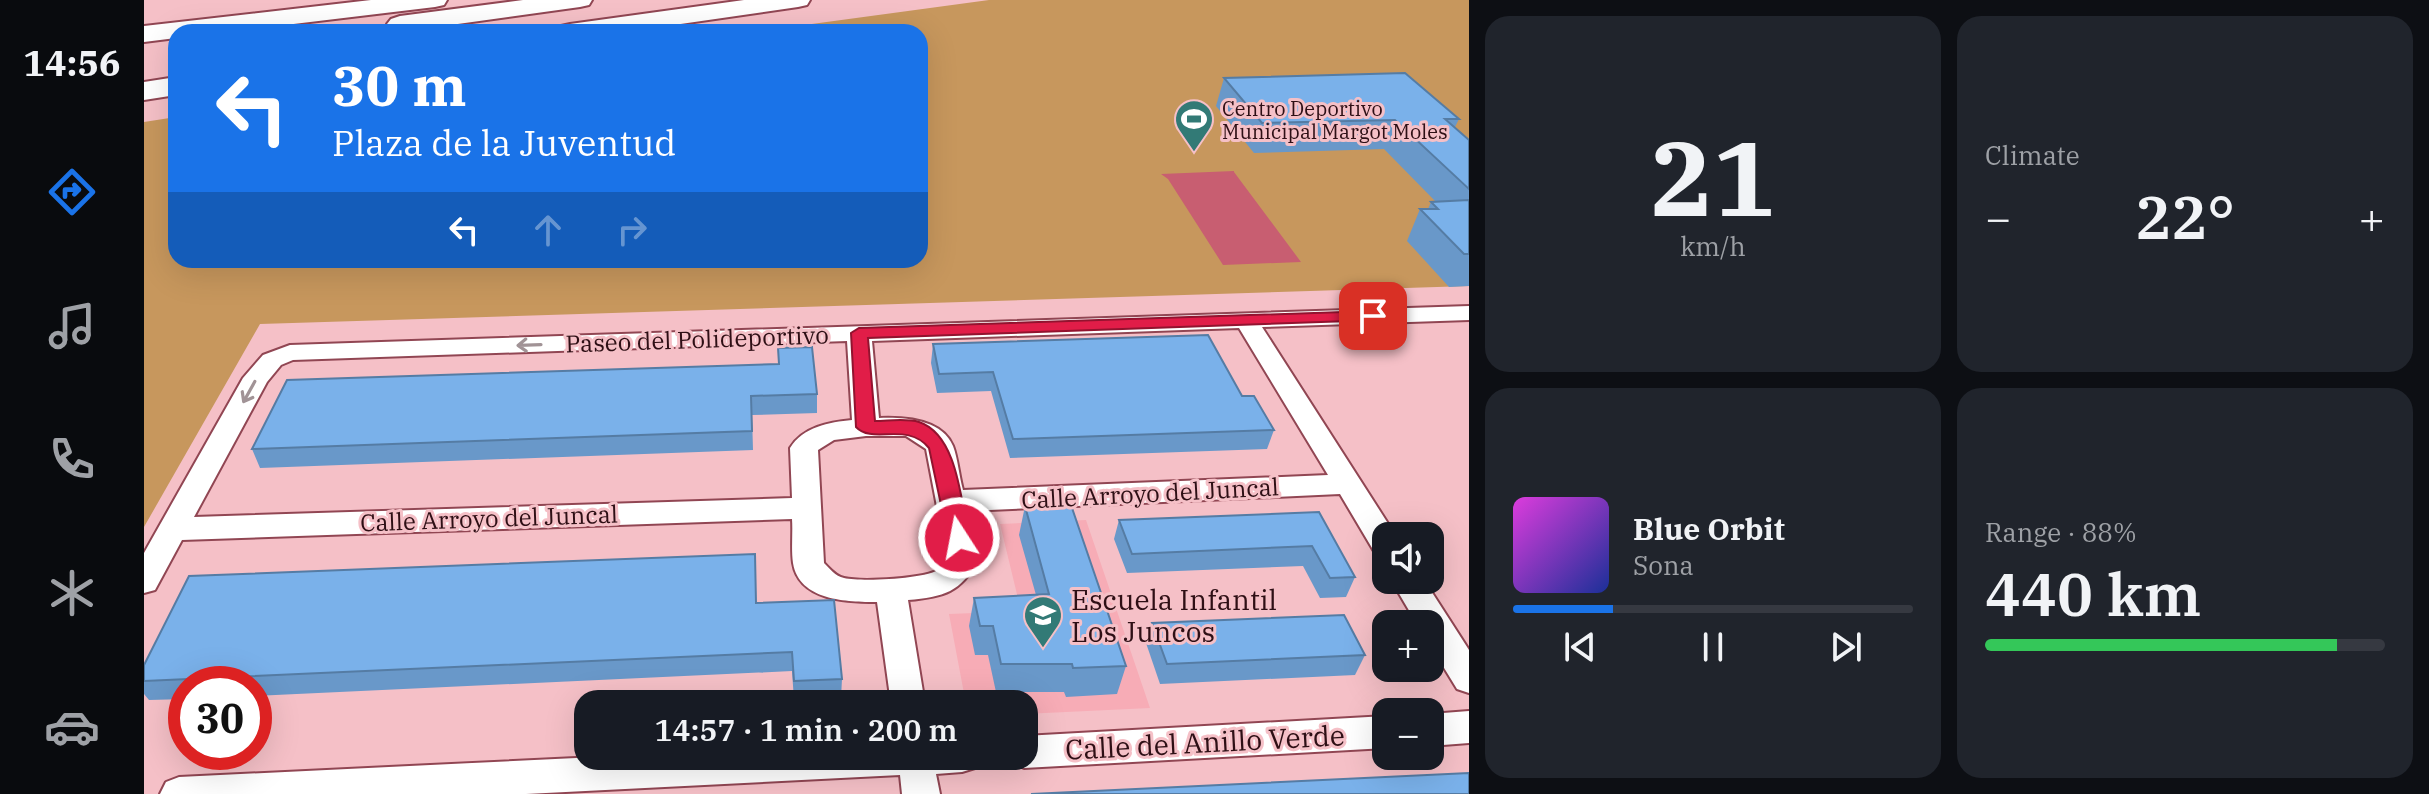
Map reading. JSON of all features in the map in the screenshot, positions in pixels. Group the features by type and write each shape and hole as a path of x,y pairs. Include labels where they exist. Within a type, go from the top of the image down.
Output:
{"highway":[{"path":"230,24 435,0"},
{"path":"396,24 580,0"},
{"path":"627,24 798,0"},
{"path":"144,34 168,31"},
{"path":"144,56 168,53"},
{"path":"144,91 168,87"}],"street":[{"name":"Paseo del Polideportivo","path":"144,581 256,378 272,360 290,353 1469,313"},
{"path":"1246,320 1372,523"},
{"path":"859,333 866,427"},
{"path":"866,427 914,427 930,435 939,446 952,501 963,560 952,577 930,586 841,590 822,581 809,566 804,508 804,448 813,438 827,432 866,427"},
{"name":"Calle Arroyo del Juncal","path":"952,501 1348,484"},
{"name":"Calle Arroyo del Juncal","path":"173,529 804,508"},
{"path":"891,590 906,690"},
{"path":"1416,594 1469,679"},
{"path":"1444,729 1469,727"},
{"name":"Calle del Anillo Verde","path":"1038,751 1372,733"},
{"path":"179,794 917,770"}],"shaded area":[{"name":"Centro Deportivo Municipal Margot Moles","path":"989,0 1469,0 1469,286 260,324 144,527 144,122 168,118 168,268 928,268 928,24 812,24"},
{"path":"1234,171 1301,262 1223,265 1168,179 1161,174"},
{"name":"Escuela Infantil Los Juncos","path":"1086,520 1150,708 1038,713 1038,690 963,690 949,614 1021,611 1000,524"}],"building":[{"path":"1405,73 1459,119 1445,119 1469,140 1469,189 1395,120 1262,123 1224,78"},
{"path":"1469,200 1469,254 1464,254 1420,209 1438,209 1431,202"},
{"path":"1208,335 1242,396 1254,396 1274,430 1013,439 993,372 939,374 933,344"},
{"path":"812,347 817,394 751,396 752,431 252,449 287,380 779,364 778,348"},
{"path":"1064,501 1072,508 1126,666 1073,668 1072,664 1001,664 993,626 980,626 974,598 1049,594 1025,506"},
{"path":"1319,512 1355,577 1330,578 1312,546 1132,554 1119,520"},
{"path":"755,554 756,603 834,600 842,679 794,681 792,652 272,675 272,666 168,666 168,680 144,681 144,665 189,576"},
{"path":"1344,615 1365,655 1167,664 1152,623"},
{"path":"1469,773 1469,794 1031,794"}],"place":[{"name":"Centro Deportivo Municipal Margot Moles","path":"1194,153"},
{"name":"Escuela Infantil Los Juncos","path":"1043,649"}],"route":[{"path":"959,538 939,446 930,435 914,427 866,427 859,333 1373,316"}]}
